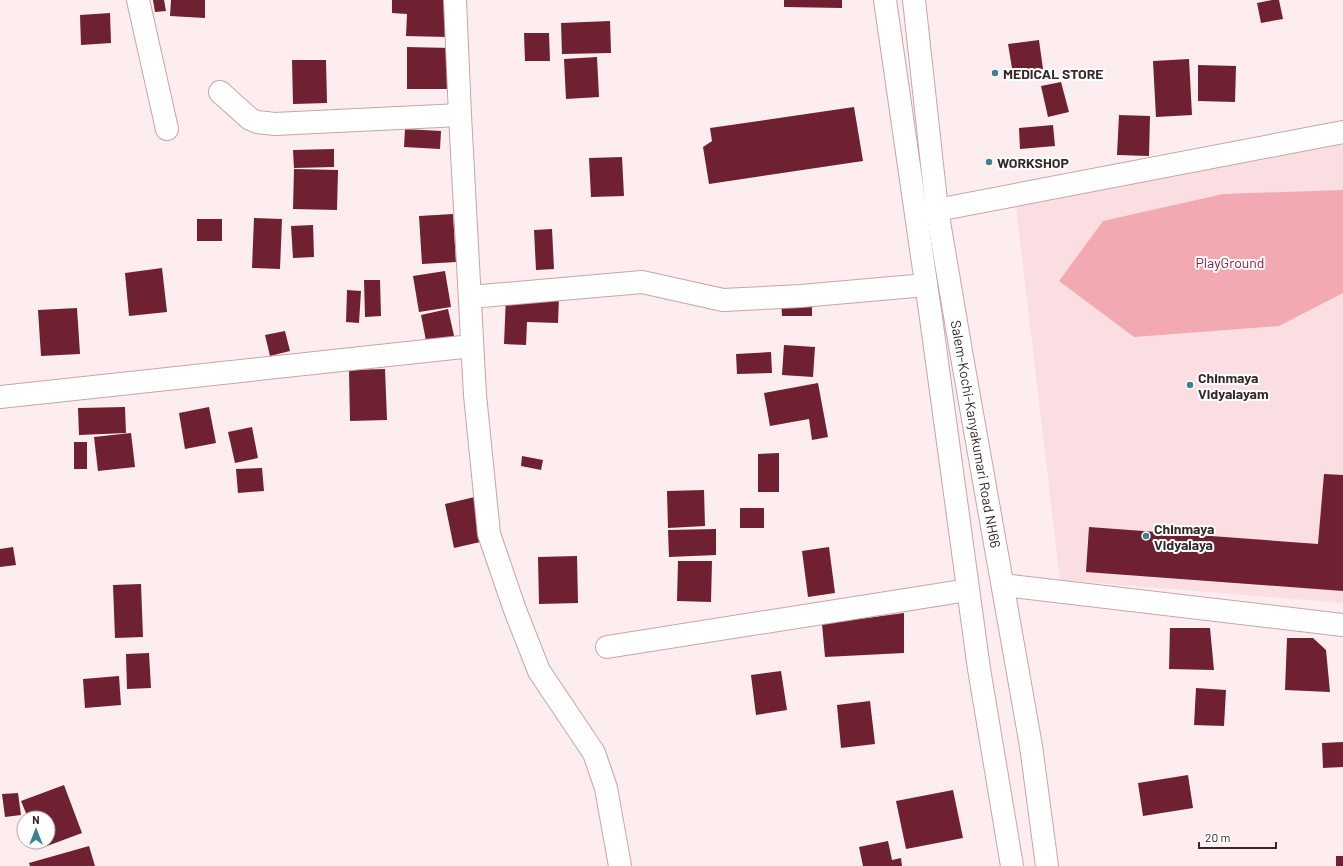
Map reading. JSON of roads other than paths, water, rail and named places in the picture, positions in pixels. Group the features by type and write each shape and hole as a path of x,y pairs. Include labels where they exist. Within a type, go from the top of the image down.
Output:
{"main road":[{"path":"138,0 167,129"},
{"path":"455,0 475,395 489,534 515,610 539,671 594,753 606,788 620,866"},
{"path":"886,0 979,669 1012,866"},
{"name":"Salem-Kochi-Kanyakumari Road NH66","path":"914,0 937,210 1031,746 1047,866"},
{"path":"220,92 250,119 257,122 275,124 460,116"},
{"path":"937,210 1343,132"},
{"path":"470,297 642,282 723,300 801,296 926,284"},
{"path":"0,397 472,346"},
{"path":"1002,585 1343,625"},
{"path":"607,647 968,590"}],"place":[{"name":"MEDICAL STORE","path":"995,73"},
{"name":"WORKSHOP","path":"989,162"},
{"name":"Chinmaya Vidyalayam","path":"1190,385"},
{"name":"Chinmaya Vidyalaya","path":"1146,536"}],"park label":[{"name":"PlayGround","path":"1230,262"}]}
